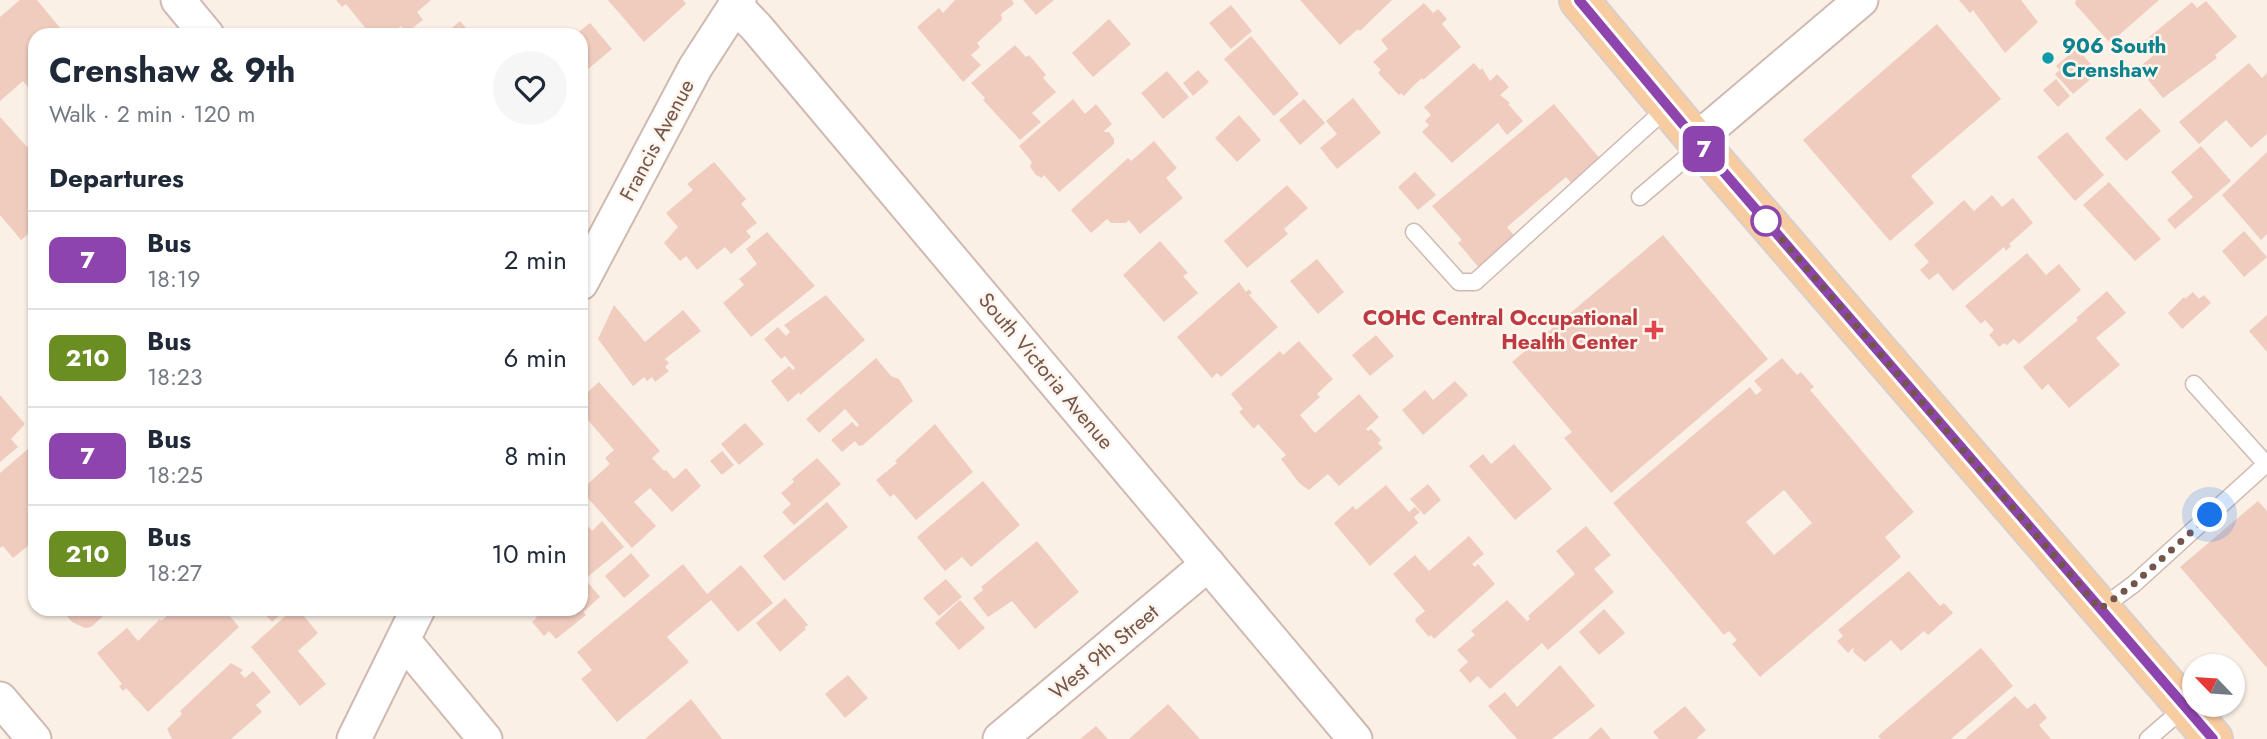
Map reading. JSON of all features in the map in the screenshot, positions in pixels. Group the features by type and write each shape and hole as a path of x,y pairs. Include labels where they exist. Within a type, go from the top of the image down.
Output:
{"main road":[{"path":"1579,0 2182,703"},
{"path":"2195,718 2213,739"}],"street":[{"path":"178,0 201,28"},
{"path":"1699,143 1861,0"},
{"name":"Francis Avenue","path":"588,270 695,68 737,2"},
{"name":"South Victoria Avenue","path":"737,2 1355,739"},
{"name":"West 9th Street","path":"1000,739 1208,564"},
{"path":"354,739 415,616"},
{"path":"403,640 485,739"},
{"path":"0,699 34,739"}],"lane":[{"path":"1414,232 1459,282 1475,282 1669,106"},
{"path":"1640,197 1699,143"},
{"path":"2100,609 2134,584 2267,464 2194,384"},
{"path":"2148,739 2182,709"}],"building":[{"path":"20,0 37,0 60,28 28,28 28,87 23,81 0,101 0,17"},
{"path":"336,0 431,0 417,12 423,20 413,28 365,28 346,4 342,7"},
{"path":"608,0 683,0 686,4 644,42"},
{"path":"955,0 1012,0 1014,4 1001,14 1002,20 977,43 980,47 971,55 981,65 963,82 917,27 939,8 943,13"},
{"path":"1023,0 1054,0 1036,15"},
{"path":"1300,0 1392,0 1360,31 1358,29 1340,45"},
{"path":"1959,0 2021,0 2038,22 2005,53 1973,10 1970,13"},
{"path":"2076,0 2159,0 2110,43 2075,4"},
{"path":"2206,1 2237,37 2215,55 2217,58 2163,98 2138,68 2154,55 2143,42 2192,2 2197,8"},
{"path":"1424,3 1433,13 1438,9 1447,19 1442,24 1461,47 1404,96 1401,93 1399,95 1378,73 1381,70 1373,62 1388,49 1381,40"},
{"path":"1231,5 1252,31 1231,49 1209,23"},
{"path":"1109,19 1131,44 1093,77 1072,53"},
{"path":"460,21 466,28 452,28"},
{"path":"590,23 612,49 588,69 588,28 584,28"},
{"path":"1937,24 2001,99 1911,176 1934,203 1890,241 1803,140"},
{"path":"1251,36 1299,94 1274,116 1224,59"},
{"path":"1015,45 1026,57 1029,55 1046,75 1043,78 1056,92 1032,113 1041,122 1020,140 971,83"},
{"path":"2077,48 2098,73 2073,94 2055,74 2060,70 2056,66"},
{"path":"1474,63 1480,70 1482,68 1490,81 1497,74 1509,87 1500,95 1510,103 1508,104 1523,121 1507,135 1498,123 1452,163 1422,132 1429,125 1425,121 1431,115 1424,107"},
{"path":"2249,63 2262,78 2267,73 2267,134 2251,148 2226,120 2199,144 2179,122"},
{"path":"1198,70 1209,82 1193,96 1183,83"},
{"path":"1167,71 1189,97 1163,119 1141,93"},
{"path":"2056,79 2070,96 2058,107 2043,90"},
{"path":"1353,98 1381,133 1337,169 1320,148 1337,134 1326,121"},
{"path":"1073,99 1085,114 1096,104 1112,124 1103,132 1109,132 1114,144 1059,192 1044,175 1042,178 1036,175 1030,167 1032,162 1019,146"},
{"path":"1304,99 1325,123 1300,145 1279,120"},
{"path":"1554,104 1601,160 1573,185 1566,177 1507,227 1518,240 1480,269 1458,243 1462,240 1432,206"},
{"path":"2140,108 2161,131 2126,161 2105,138"},
{"path":"1239,115 1261,140 1237,162 1215,138"},
{"path":"0,117 28,146 28,234 21,240 0,215"},
{"path":"2067,132 2104,175 2075,201 2037,157"},
{"path":"1154,141 1177,168 1166,178 1183,198 1140,234 1129,220 1126,223 1111,223 1107,219 1091,233 1071,210 1128,158 1131,161"},
{"path":"2201,146 2231,181 2175,229 2167,220 2193,197 2171,172"},
{"path":"2267,152 2267,234 2261,240 2222,195"},
{"path":"714,162 746,199 741,204 757,223 746,231 751,237 731,254 725,247 697,270 686,256 680,261 664,243 678,227 666,213 693,190 687,184"},
{"path":"1415,172 1436,195 1418,210 1398,187"},
{"path":"2109,182 2161,239 2135,261 2083,205"},
{"path":"1287,185 1308,208 1284,229 1288,234 1247,268 1224,241"},
{"path":"1992,195 2002,207 2013,198 2033,223 2009,244 2011,246 2006,251 2004,247 1953,291 1938,273 1929,280 1920,270 1929,262 1914,245 1964,200 1974,211"},
{"path":"2244,231 2267,257 2244,277 2222,251"},
{"path":"767,232 815,286 751,337 723,303 744,285 739,279 757,264 746,249"},
{"path":"1663,235 1768,359 1611,493 1564,438 1572,432 1512,362"},
{"path":"1160,241 1188,273 1183,276 1198,293 1164,322 1123,275"},
{"path":"2027,253 2046,275 2059,264 2081,290 2019,344 2014,339 1999,347 1989,335 1994,330 1985,320 1981,324 1965,306"},
{"path":"1317,259 1344,292 1318,314 1290,281"},
{"path":"1239,282 1246,292 1249,289 1252,293 1249,295 1278,327 1221,377 1217,373 1212,378 1177,337"},
{"path":"2107,291 2126,313 2096,338 2120,365 2069,408 2048,384 2042,390 2023,367"},
{"path":"2193,292 2199,299 2204,295 2211,303 2182,329 2168,313"},
{"path":"826,295 865,340 788,402 771,381 789,366 793,370 795,368 785,356 781,359 764,339 778,327 786,336 790,332 784,325"},
{"path":"614,305 645,342 683,310 701,331 665,359 669,363 665,367 669,371 655,382 652,377 647,381 644,377 633,386 598,339"},
{"path":"2267,315 2267,352 2249,331"},
{"path":"1376,335 1394,356 1370,376 1352,355"},
{"path":"1299,341 1333,379 1317,394 1320,397 1300,415 1315,433 1359,394 1379,417 1366,429 1371,429 1381,440 1378,443 1383,448 1339,486 1328,474 1309,490 1299,483 1281,459 1286,455 1258,424 1254,429 1239,412 1243,409 1231,394 1280,351 1283,355"},
{"path":"876,358 891,376 899,379 913,401 863,445 859,446 855,441 842,452 831,440 852,422 857,427 859,425 845,409 819,433 806,419"},
{"path":"1782,358 1797,375 1801,372 1814,387 1810,390 1914,512 1885,537 1901,557 1760,677 1732,644 1737,640 1729,631 1724,635 1613,503 1750,387 1756,395 1762,390 1754,381","holes":["1784,490 1812,523 1774,555 1746,522"]},
{"path":"1455,381 1468,395 1423,435 1402,410 1425,390 1433,400"},
{"path":"599,382 660,451 652,458 664,471 674,479 686,468 701,486 672,512 650,488 634,502 656,526 632,548 588,498 588,484 610,464 605,458 614,450 588,420 588,392"},
{"path":"0,395 25,424 11,439 18,447 0,462"},
{"path":"745,423 764,444 739,465 721,444"},
{"path":"935,424 973,472 916,520 894,494 890,497 876,480 897,463 895,461"},
{"path":"1514,444 1552,489 1515,520 1469,466 1483,454 1491,464"},
{"path":"28,449 28,546 13,558 3,546 0,548 0,473"},
{"path":"722,451 734,465 722,475 710,461"},
{"path":"817,458 841,484 794,525 782,512 791,504 781,493 794,482 792,479"},
{"path":"983,481 1020,525 971,567 962,557 945,571 917,537"},
{"path":"1428,484 1441,500 1424,515 1410,499"},
{"path":"1386,485 1409,512 1415,507 1420,512 1414,517 1418,523 1370,566 1334,523 1353,506 1356,510"},
{"path":"2258,501 2267,511 2267,668 2180,567"},
{"path":"827,502 848,527 784,581 763,556"},
{"path":"602,521 624,547 588,577 588,526 592,531"},
{"path":"1586,526 1611,555 1594,569 1614,592 1548,650 1542,643 1490,689 1478,676 1470,683 1459,670 1468,662 1457,650 1475,635 1471,631 1507,600 1527,621 1530,619 1528,616 1575,574 1556,551"},
{"path":"1469,536 1484,554 1472,564 1475,567 1478,564 1495,584 1434,639 1431,635 1429,637 1415,619 1425,611 1393,574 1415,555 1429,571"},
{"path":"1037,541 1079,592 1035,629 1012,601 988,617 973,598 983,590 981,587"},
{"path":"631,553 650,576 624,598 605,576"},
{"path":"683,564 707,594 741,565 773,603 738,632 711,600 667,637 689,662 617,722 581,679 592,670 577,652"},
{"path":"1909,571 1940,606 1944,603 1953,613 1928,635 1924,631 1901,651 1891,640 1865,662 1853,652 1854,647 1848,653 1837,641 1843,636 1838,630"},
{"path":"946,579 962,597 939,616 923,598"},
{"path":"588,583 600,597 588,608"},
{"path":"785,598 808,625 780,652 756,623"},
{"path":"960,600 985,628 959,650 935,623"},
{"path":"1604,609 1625,633 1599,655 1579,632"},
{"path":"67,616 103,616 91,627 85,628 72,622"},
{"path":"167,616 230,616 239,627 148,712 126,688 123,691 119,686 122,684 97,653 127,628 138,641 160,619 161,621"},
{"path":"266,616 279,616 272,622"},
{"path":"285,616 304,616 318,633 298,651 326,684 300,706 251,647"},
{"path":"585,616 556,639 549,631 544,636 532,622 537,617"},
{"path":"1981,648 2013,686 1951,739 1881,739 1878,736"},
{"path":"231,663 243,670 240,673 245,678 253,671 271,692 256,705 262,712 231,739 172,739 167,729 182,714 180,711"},
{"path":"1560,665 1595,706 1552,739 1517,739 1488,706 1505,692 1517,707"},
{"path":"848,675 868,698 845,718 825,694"},
{"path":"2015,696 2027,709 2035,703 2047,718 2039,725 2051,739 1965,739"},
{"path":"691,699 722,739 645,739"},
{"path":"1168,704 1200,739 1129,739"},
{"path":"1685,706 1706,730 1696,739 1659,739 1653,732"},
{"path":"1096,726 1108,739 1080,739"},
{"path":"1601,727 1611,739 1588,739"}],"bus line":[{"name":"7","path":"1579,0 1696,140 2213,739"}],"place":[{"name":"906 South Crenshaw","path":"2048,58"},
{"name":"COHC Central Occupational Health Center","path":"1654,330"}],"route":[{"path":"1766,221 1765,219 2100,609 2134,584 2210,515"}]}
